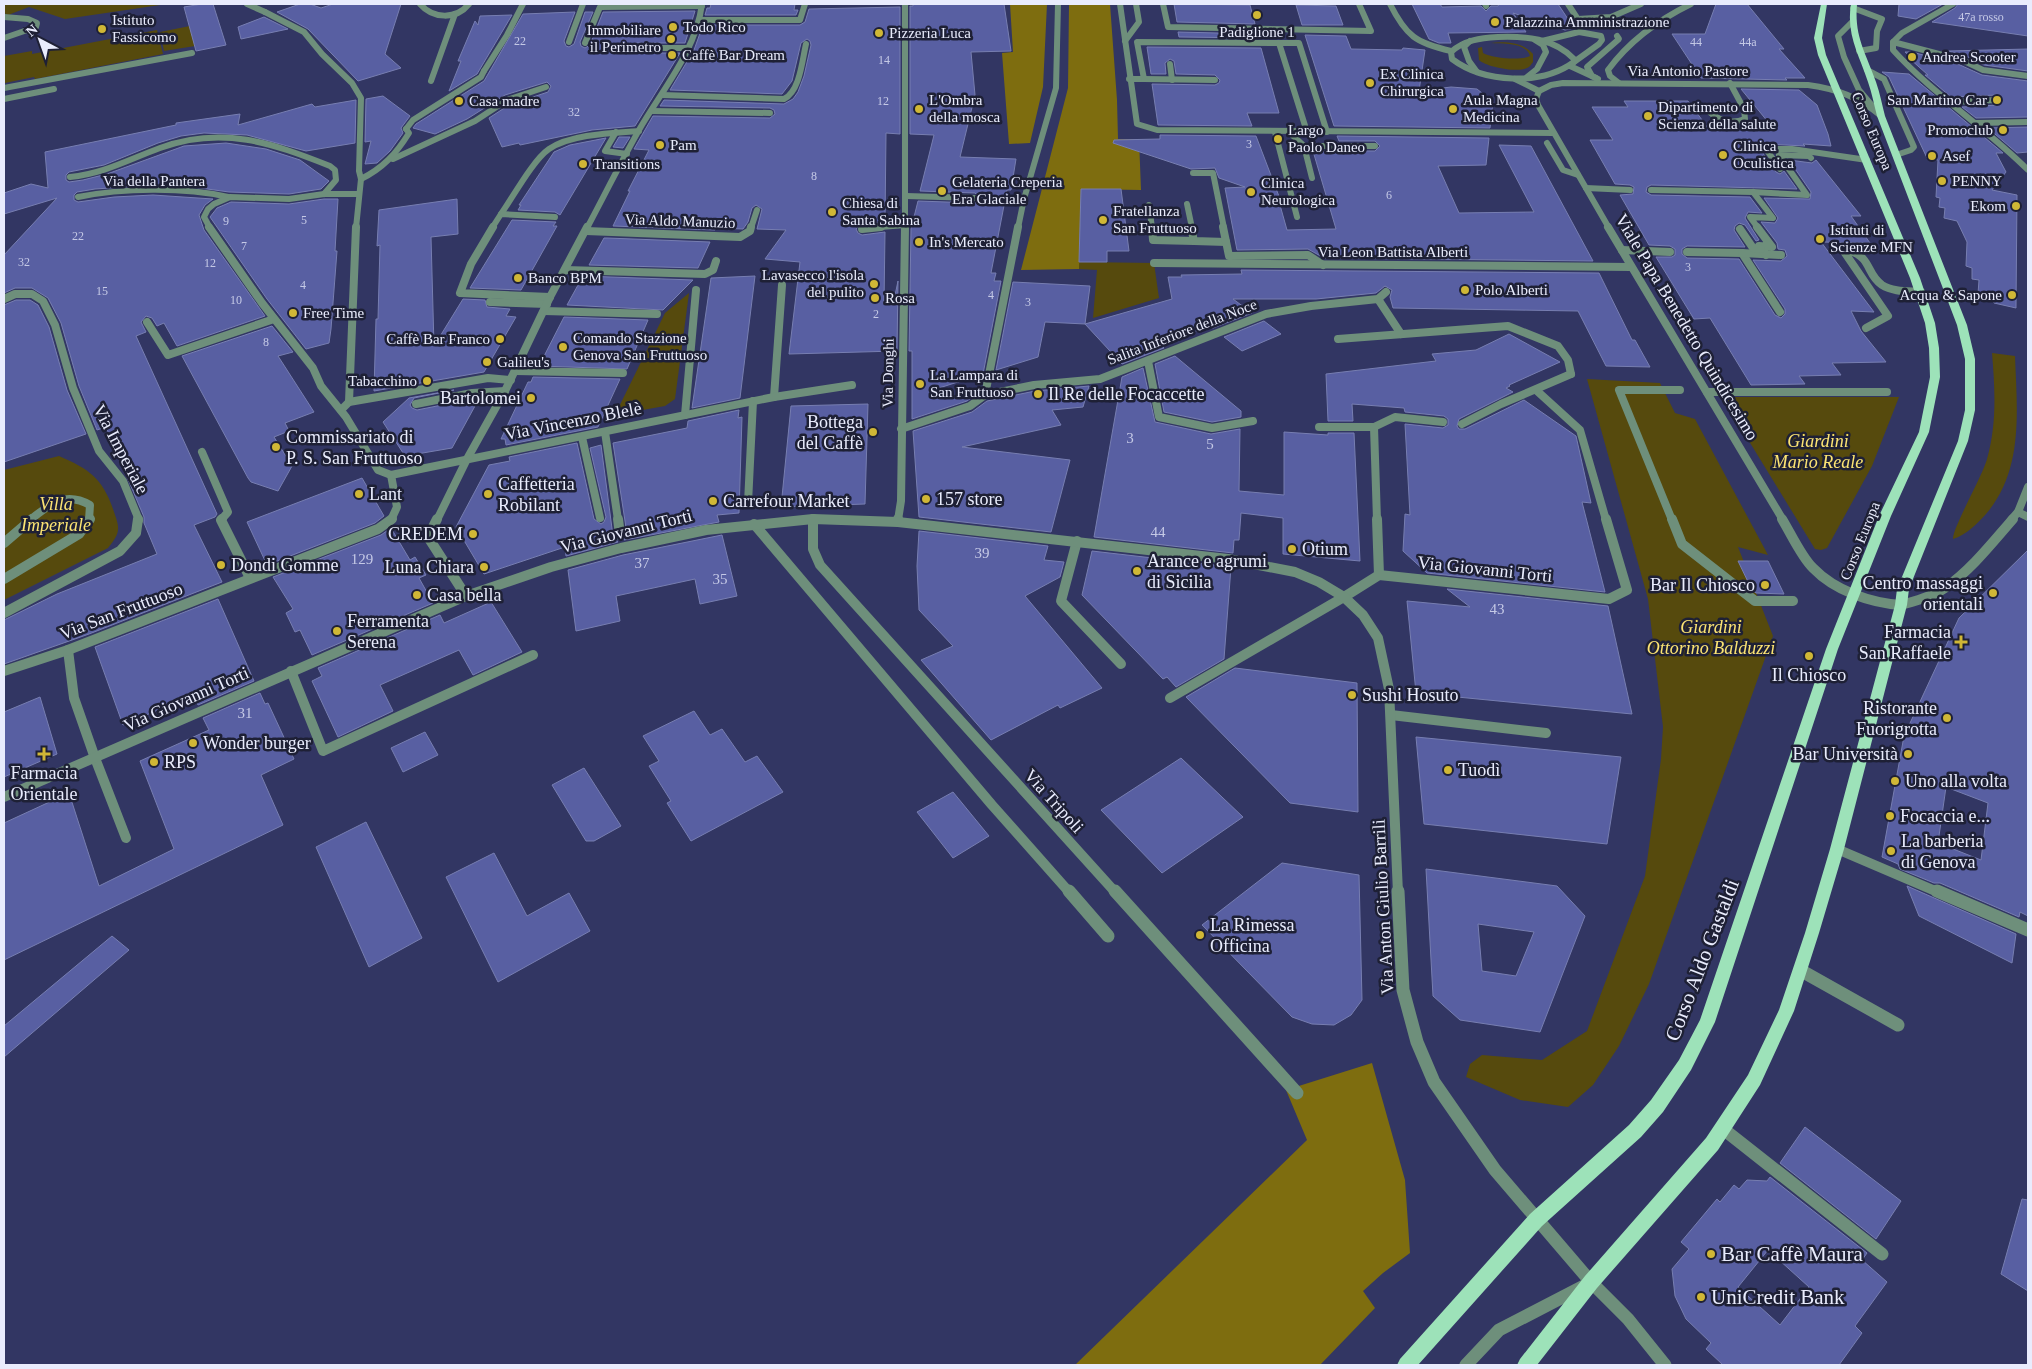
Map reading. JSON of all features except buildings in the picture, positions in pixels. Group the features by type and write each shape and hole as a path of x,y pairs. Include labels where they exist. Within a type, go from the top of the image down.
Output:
{"main road":[{"name":"Corso Europa","path":"1824,4 1818,38 1822,55 1921,292 1930,323 1934,348 1934,377 1924,432 1885,516 1854,595"},
{"name":"Corso Europa","path":"1854,6 1852,22 1859,51 1881,116 1959,315 1970,359 1970,410 1963,441 1903,589 1901,605"},
{"name":"Corso Aldo Gastaldi","path":"1406,1365 1536,1220 1635,1131 1657,1106 1685,1065 1707,1022 1832,649 1854,595"},
{"path":"1526,1365 1591,1282 1712,1144 1754,1080 1786,1011 1800,970 1837,850 1901,605"}],"street":[{"path":"248,4 304,32 322,54 352,82 361,98 359,171 361,179 358,194 351,319 349,402"},
{"path":"420,4 434,15 456,14 469,4"},
{"path":"392,159 410,133 406,130 413,120 481,77 523,4"},
{"path":"569,42 584,4"},
{"path":"700,20 800,20 806,4"},
{"name":"Via Donghi","path":"898,522 901,501 906,226 905,4"},
{"path":"901,429 970,406 985,395 1024,199 1056,88 1058,4"},
{"path":"1120,4 1129,79 1137,124 1147,128 1157,130 1275,132 1553,133"},
{"path":"1125,41 1139,22 1136,4"},
{"path":"1163,4 1168,28 1371,31 1359,4"},
{"path":"1390,4 1405,32 1424,44 1452,51 1470,41 1505,36 1539,40 1565,50 1574,59 1572,64"},
{"path":"1568,4 1587,31"},
{"path":"1579,20 1610,18 1641,4"},
{"path":"1619,83 1610,76 1608,70 1619,53 1661,18 1691,4"},
{"path":"1892,42 1902,33 1954,4"},
{"name":"Via Aldo Manuzio","path":"466,596 428,537 467,459 511,380 547,304 639,131 689,48 700,20 702,5 601,5 585,43"},
{"name":"Corso Europa","path":"1854,6 1882,19 1876,32 1876,48 1859,51"},
{"path":"431,81 456,14"},
{"path":"4,20 22,17 37,23 36,27 28,31 4,38"},
{"path":"1852,22 1838,36 1844,57 1859,90 1881,116"},
{"path":"1505,77 1553,74 1572,64 1600,44 1602,40 1600,36 1587,31 1539,40"},
{"path":"1596,78 1588,71 1587,67 1620,39 1617,36"},
{"path":"1406,40 1414,39"},
{"path":"1527,77 1538,70 1546,52 1539,40"},
{"path":"1125,41 1299,43 1327,132"},
{"path":"1470,41 1464,47 1464,52 1478,72"},
{"path":"1138,42 1144,79"},
{"path":"1892,42 1962,60 1984,70 2028,76"},
{"path":"1892,42 1893,50 1899,58 2010,152 2028,170"},
{"path":"1279,43 1307,132"},
{"path":"662,95 784,99 790,96 795,88 806,44"},
{"path":"636,48 689,48"},
{"path":"1452,51 1451,56 1455,62 1478,72 1519,80 1539,91"},
{"path":"4,88 192,53"},
{"path":"1170,64 1172,80"},
{"path":"1572,64 1605,83"},
{"name":"Corso Europa","path":"1867,70 1884,79 1914,147 1911,150 1896,155"},
{"path":"1129,79 1215,80"},
{"name":"Via Antonio Pastore","path":"1539,91 1550,85 1563,83 1730,83 1808,85 1838,90"},
{"path":"1719,106 1706,108 1715,118 1726,121 1741,121 1745,119 1744,109 1730,83"},
{"path":"361,179 375,172 392,159 475,121 507,100 546,87"},
{"path":"4,99 54,89"},
{"name":"Corso Europa","path":"1838,90 1854,95 1881,116"},
{"name":"Viale Papa Benedetto Quindicesimo","path":"1539,91 1536,99 1553,133 1631,267 1812,568 1854,595"},
{"path":"1951,102 1997,100"},
{"path":"652,111 770,114"},
{"path":"1975,123 2028,122"},
{"path":"639,131 616,132 561,143 547,149 501,214 471,264 460,293 547,304 657,314"},
{"path":"616,132 605,151 627,154"},
{"path":"1275,132 1297,217"},
{"path":"1289,132 1304,146 1312,178"},
{"path":"70,178 100,174 179,140 197,136 220,135 240,137 269,144 330,166 335,170 336,180 324,194"},
{"path":"1547,143 1562,170 1578,175"},
{"path":"1304,146 1375,146"},
{"path":"1780,168 1766,149 1792,149 1867,160"},
{"path":"1651,190 1807,195 1779,156 1809,156 1811,158"},
{"path":"1193,173 1212,173 1229,256 1308,255 1323,265"},
{"path":"1586,188 1630,190"},
{"name":"Via della Pantera","path":"78,197 106,191 194,192 230,197 289,199 324,194 358,194"},
{"path":"1753,192 1773,218 1750,217 1772,247 1759,246 1764,252"},
{"path":"906,196 975,198"},
{"path":"230,197 208,208 204,213 205,220 274,319 313,368 324,391 341,410 378,470 391,474"},
{"path":"1187,204 1194,241"},
{"path":"1149,205 1153,240 1226,242"},
{"name":"Via Aldo Manuzio","path":"586,232 740,237 750,231 757,210"},
{"path":"501,214 555,217"},
{"path":"862,229 906,226"},
{"path":"1740,229 1753,248 1781,255"},
{"path":"1622,250 1670,252"},
{"path":"1866,328 1888,316 1845,253 1850,250 1859,253 1866,259 1876,281 1884,286 1921,292"},
{"path":"1687,252 1764,252"},
{"path":"1742,253 1780,312"},
{"path":"565,270 705,274 713,270 716,261"},
{"name":"Via Leon Battista Alberti","path":"1154,263 1631,267"},
{"path":"774,397 782,285"},
{"path":"685,415 696,290"},
{"path":"1386,292 1378,299 1401,334"},
{"name":"Via Imperiale","path":"4,299 15,294 32,294 43,301 55,325 73,388 99,451 123,481 139,521 136,533 120,551 4,613"},
{"name":"Salita Inferiore della Noce","path":"985,395 1034,385 1100,379 1266,314 1311,306 1378,299"},
{"path":"490,302 547,304"},
{"path":"147,322 168,355 274,319"},
{"path":"1338,339 1508,326 1558,346 1568,360 1571,374 1501,404 1462,424"},
{"path":"1148,361 1159,417 1212,428 1253,421"},
{"path":"515,371 623,373"},
{"path":"341,410 349,402 488,378 511,380"},
{"name":"Via Vincenzo Blelè","path":"391,474 774,397 852,385"},
{"name":"Via Giovanni Torti","path":"1379,575 1609,599 1627,590 1580,430 1536,390"},
{"path":"1680,390 1619,390 1682,544 1755,601 1793,601"},
{"path":"416,404 472,392 505,391"},
{"path":"1707,392 1887,392"},
{"path":"748,503 754,401"},
{"path":"1319,427 1374,427 1395,417 1443,422"},
{"path":"1170,698 1379,575 1374,427"},
{"name":"Via Giovanni Torti","path":"606,432 620,536"},
{"path":"582,437 600,518"},
{"path":"202,452 228,512 221,520 250,578"},
{"name":"Via San Fruttuoso","path":"4,671 68,650 378,529 396,517 397,510 391,474"},
{"path":"1901,605 1925,598 1944,589 1985,552 2018,512 2028,487"},
{"path":"4,543 30,518 55,503 75,498 90,505 90,518 79,534 4,578"},
{"path":"2018,512 2028,517"},
{"name":"Via Giovanni Torti","path":"4,797 466,596 551,567 622,548 706,530 813,519 898,522 1077,541 1271,566 1319,582 1344,597"},
{"name":"Via Tripoli","path":"813,519 813,549 820,565 1297,1093"},
{"path":"754,524 986,798 1108,936"},
{"path":"1077,541 1061,601 1121,664"},
{"name":"Corso Europa","path":"1854,595 1881,604 1901,605"},
{"name":"Via Anton Giulio Barrili","path":"1344,597 1364,615 1378,638 1390,689 1402,990 1417,1042 1434,1082 1495,1170 1591,1282 1628,1319 1665,1365"},
{"path":"68,650 74,698 126,838"},
{"path":"292,671 323,751 533,655"},
{"path":"1391,715 1546,732"},
{"path":"1837,850 2028,930"},
{"path":"1800,970 1898,1025"},
{"path":"1722,1128 1882,1254"},
{"path":"1466,1365 1499,1330 1591,1282"}],"green space":[{"path":"4,4 167,4 65,19 29,7 8,15 4,13"},
{"path":"190,26 195,46 164,51 160,32"},
{"path":"157,30 163,54 5,83 4,56 32,51 32,54"},
{"path":"1507,42 1524,47 1533,54 1533,62 1528,68 1517,70 1483,63 1479,60 1478,48 1482,47 1483,53 1493,56 1514,59 1530,56 1528,51 1519,46 1491,43"},
{"path":"1079,262 1154,263 1159,298 1093,318 1097,270 1079,269"},
{"path":"689,293 675,399 665,406 615,415 665,313"},
{"path":"1992,353 2015,356 2017,418 2012,459 2007,478 1998,497 1986,514 1967,532 1953,539 1957,525 1984,467 1990,446 1994,406"},
{"name":"Giardini Ottorino Balduzzi","path":"1587,379 1660,383 1675,413 1695,419 1768,555 1738,547 1773,636 1649,984 1619,1046 1593,1085 1568,1107 1520,1100 1466,1077 1470,1064 1482,1055 1542,1060 1587,1031 1645,876 1661,759 1663,727 1648,599"},
{"name":"Giardini Mario Reale","path":"1722,397 1899,397 1872,466 1827,548 1815,549"},
{"name":"Villa Imperiale","path":"59,456 79,465 99,482 109,498 113,509 118,526 117,534 108,548 4,600 4,470"}],"shaded area":[{"path":"1010,4 1047,4 1043,87 1030,143 1009,144 1002,53 1013,52"},
{"path":"1069,4 1110,4 1118,139 1139,139 1141,190 1081,189 1079,269 1021,270 1068,88"},
{"path":"1372,1063 1405,1180 1410,1253 1363,1291 1375,1308 1320,1365 1075,1365 1307,1140 1286,1090"}],"place":[{"name":"Padiglione 1","path":"1257,15"},
{"name":"Palazzina Amministrazione","path":"1495,22"},
{"name":"Todo Rico","path":"673,27"},
{"name":"Istituto Fassicomo","path":"102,29"},
{"name":"Pizzeria Luca","path":"879,33"},
{"name":"Immobiliare il Perimetro","path":"671,39"},
{"name":"Caffè Bar Dream","path":"672,55"},
{"name":"Andrea Scooter","path":"1912,57"},
{"name":"Ex Clinica Chirurgica","path":"1370,83"},
{"name":"San Martino Car","path":"1997,100"},
{"name":"Casa madre","path":"459,101"},
{"name":"L'Ombra della mosca","path":"919,109"},
{"name":"Aula Magna Medicina","path":"1453,109"},
{"name":"Dipartimento di Scienza della salute","path":"1648,116"},
{"name":"Promoclub","path":"2003,130"},
{"name":"Largo Paolo Daneo","path":"1278,139"},
{"name":"Pam","path":"660,145"},
{"name":"Clinica Oculistica","path":"1723,155"},
{"name":"Asef","path":"1932,156"},
{"name":"Transitions","path":"583,164"},
{"name":"PENNY","path":"1942,181"},
{"name":"Gelateria Creperia Era Glaciale","path":"942,191"},
{"name":"Clinica Neurologica","path":"1251,192"},
{"name":"Ekom","path":"2016,206"},
{"name":"Chiesa di Santa Sabina","path":"832,212"},
{"name":"Fratellanza San Fruttuoso","path":"1103,220"},
{"name":"Istituti di Scienze MFN","path":"1820,239"},
{"name":"In's Mercato","path":"919,242"},
{"name":"Banco BPM","path":"518,278"},
{"name":"Lavasecco l'isola del pulito","path":"874,284"},
{"name":"Polo Alberti","path":"1465,290"},
{"name":"Acqua & Sapone","path":"2012,295"},
{"name":"Rosa","path":"875,298"},
{"name":"Free Time","path":"293,313"},
{"name":"Caffè Bar Franco","path":"500,339"},
{"name":"Comando Stazione Genova San Fruttuoso","path":"563,347"},
{"name":"Galileu's","path":"487,362"},
{"name":"Tabacchino","path":"427,381"},
{"name":"La Lampara di San Fruttuoso","path":"920,384"},
{"name":"Il Re delle Focaccette","path":"1038,394"},
{"name":"Bartolomei","path":"531,398"},
{"name":"Bottega del Caffè","path":"873,432"},
{"name":"Commissariato di P. S. San Fruttuoso","path":"276,447"},
{"name":"Lant","path":"359,494"},
{"name":"Caffetteria Robilant","path":"488,494"},
{"name":"157 store","path":"926,499"},
{"name":"Carrefour Market","path":"713,501"},
{"name":"CREDEM","path":"473,534"},
{"name":"Otium","path":"1292,549"},
{"name":"Dondi Gomme","path":"221,565"},
{"name":"Luna Chiara","path":"484,567"},
{"name":"Arance e agrumi di Sicilia","path":"1137,571"},
{"name":"Bar Il Chiosco","path":"1765,585"},
{"name":"Centro massaggi orientali","path":"1993,593"},
{"name":"Casa bella","path":"417,595"},
{"name":"Ferramenta Serena","path":"337,631"},
{"name":"Farmacia San Raffaele","path":"1961,642"},
{"name":"Il Chiosco","path":"1809,656"},
{"name":"Sushi Hosuto","path":"1352,695"},
{"name":"Ristorante Fuorigrotta","path":"1947,718"},
{"name":"Wonder burger","path":"193,743"},
{"name":"Farmacia Orientale","path":"44,754"},
{"name":"Bar Università","path":"1908,754"},
{"name":"RPS","path":"154,762"},
{"name":"Tuodì","path":"1448,770"},
{"name":"Uno alla volta","path":"1895,781"},
{"name":"Focaccia e...","path":"1890,816"},
{"name":"La barberia di Genova","path":"1891,851"},
{"name":"La Rimessa Officina","path":"1200,935"},
{"name":"Bar Caffè Maura","path":"1711,1254"},
{"name":"UniCredit Bank","path":"1701,1297"}]}
